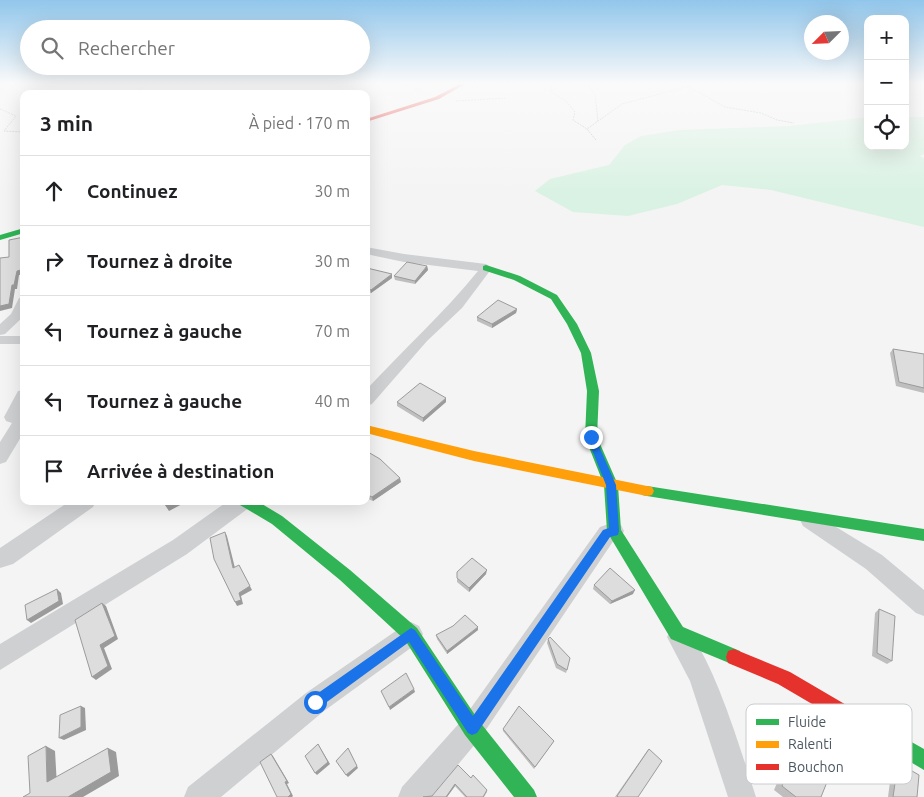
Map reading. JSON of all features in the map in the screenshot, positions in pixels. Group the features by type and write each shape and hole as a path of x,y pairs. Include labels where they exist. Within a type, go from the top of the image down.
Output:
{"street":[{"path":"0,238 20,231"},
{"path":"370,255 486,268 516,278 554,297 572,324 586,353 593,391 591,437 611,485 614,531 677,633 701,676 742,797"},
{"path":"370,396 422,338 457,305 486,268"},
{"path":"0,331 17,316 20,310"},
{"path":"0,340 20,340"},
{"path":"0,457 20,404"},
{"path":"370,430 474,456 611,485 924,535"},
{"path":"0,558 5,557 80,505"},
{"path":"0,658 180,547 238,505"},
{"path":"251,505 277,520 346,575 411,634 472,728 527,797"},
{"path":"801,515 874,562 924,605"},
{"path":"412,797 472,728 607,533 614,531"},
{"path":"677,633 784,678 828,704"},
{"path":"198,797 315,702 411,634"},
{"path":"912,753 924,760"}],"path":[{"path":"13,120 4,131 20,132"},
{"path":"573,120 587,129 596,140"},
{"path":"778,120 794,123"},
{"path":"587,129 598,121"}],"green space":[{"path":"840,120 864,120 864,150 909,150 909,120 924,120 924,154 920,156 924,158 924,227 771,190 722,185 677,204 628,216 573,212 535,191 550,179 609,165 625,145 641,136 680,130 789,126"}],"building":[{"path":"20,238 20,270 17,271 14,285 12,285 9,304 0,306 0,258 9,257 9,240"},
{"path":"407,262 427,266 415,281 394,276"},
{"path":"370,269 392,274 371,290"},
{"path":"498,300 517,309 492,324 477,317"},
{"path":"893,349 924,354 924,388 899,382"},
{"path":"420,383 446,398 423,418 397,402"},
{"path":"370,453 380,459 400,478 372,497 370,496"},
{"path":"225,532 233,568 239,565 250,586 239,593 241,600 235,602 214,559 210,538"},
{"path":"472,558 487,570 469,588 457,578 457,572"},
{"path":"610,568 635,590 612,601 594,585"},
{"path":"57,589 59,601 27,620 25,605"},
{"path":"102,603 115,636 100,645 108,666 92,677 75,620"},
{"path":"879,609 895,616 892,661 877,653"},
{"path":"465,615 478,627 447,651 436,635 453,626"},
{"path":"550,637 570,658 567,670 557,664 548,639"},
{"path":"406,673 414,689 389,707 381,691"},
{"path":"81,706 81,727 59,738 60,715"},
{"path":"519,706 554,741 535,767 503,729"},
{"path":"318,744 328,762 315,773 305,756"},
{"path":"46,746 47,782 108,748 111,772 68,797 23,797 30,793 28,756"},
{"path":"348,748 357,766 346,775 336,761"},
{"path":"649,749 662,761 638,797 618,797 617,796"},
{"path":"271,754 287,781 285,782 291,794 288,797 277,797 260,762"},
{"path":"458,765 471,778 473,775 487,790 483,797 467,797 455,784 446,797 423,797 432,796"},
{"path":"912,771 919,775 917,797 893,797 895,784 912,784"},
{"path":"783,784 826,784 821,797 796,797 782,786"}],"traffic: fast":[{"path":"0,238 20,231"},
{"path":"486,268 517,278 554,297 572,324 586,353 593,391 591,437 611,485 614,531 677,633 734,657"},
{"path":"647,491 924,535"},
{"path":"252,505 277,520 345,575 411,634 472,728 527,797"},
{"path":"912,753 924,760"}],"traffic: slow":[{"path":"370,430 474,456 647,491"}],"traffic: jam":[{"path":"734,657 784,678 828,704"}],"route":[{"path":"315,702 411,634 472,728 607,533 614,531 611,485 591,437"}]}
